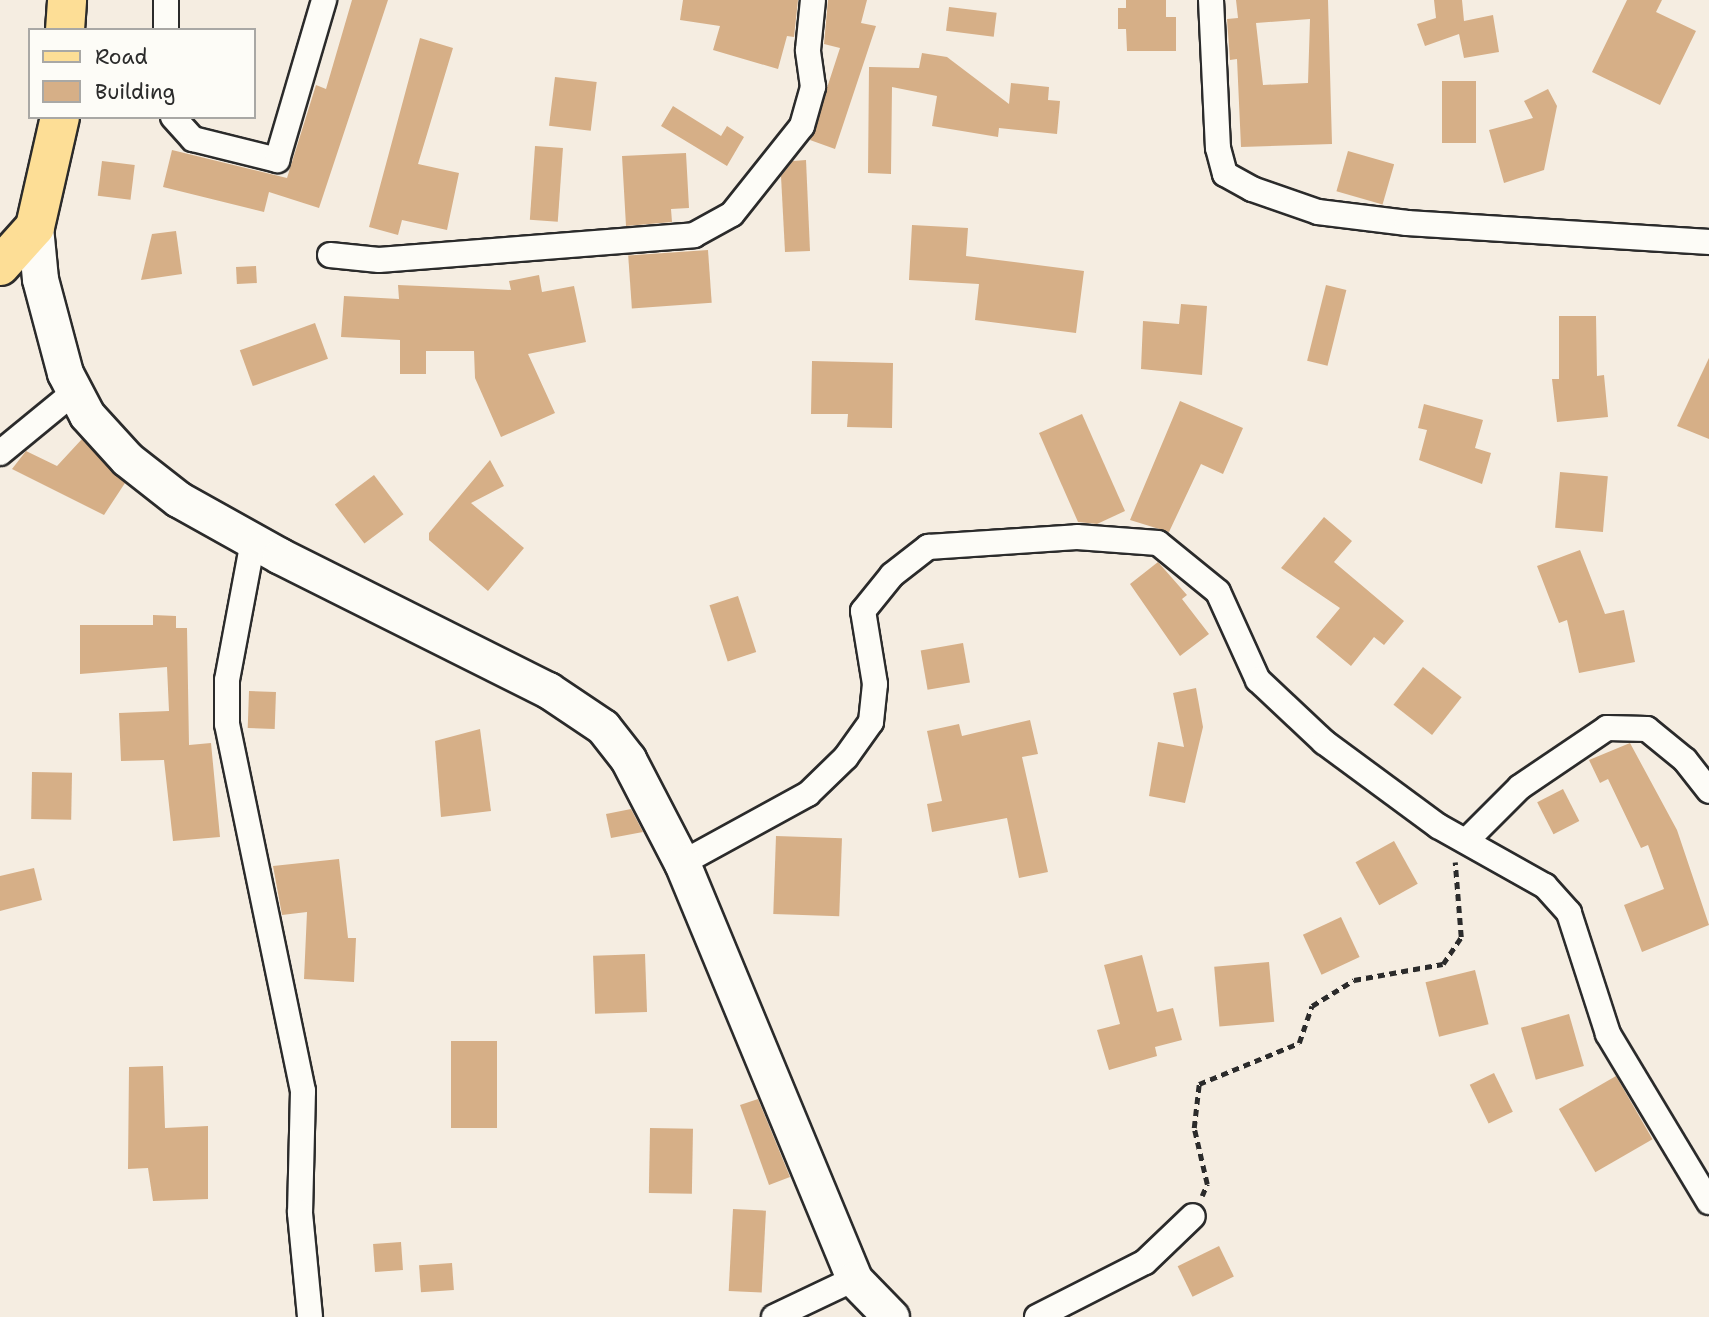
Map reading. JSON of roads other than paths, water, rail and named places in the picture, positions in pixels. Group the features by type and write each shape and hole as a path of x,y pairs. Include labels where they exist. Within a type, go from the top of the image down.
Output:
{"main road":[{"path":"65,28 67,0"},
{"path":"60,119 35,227 46,305 73,393 100,432 143,473 253,541 548,690 603,727 628,760 682,863 854,1279 891,1317"},
{"path":"0,266 35,227"}],"street":[{"path":"166,0 166,28"},
{"path":"175,119 193,139 277,160 324,0"},
{"path":"330,255 379,260 694,235 732,214 802,126 813,87 808,50 813,0"},
{"path":"1211,0 1218,148 1225,174 1252,189 1318,212 1394,221 1709,242"},
{"path":"0,453 73,393"},
{"path":"682,863 808,794 859,740 871,722 875,684 863,611 892,575 928,547 1077,537 1158,542 1218,592 1258,680 1324,742 1466,841 1545,886 1569,913 1608,1034 1709,1202"},
{"path":"253,541 227,680 227,724 303,1091 300,1213 310,1317"},
{"path":"1466,841 1520,787 1607,727 1647,729 1685,760 1709,791"},
{"path":"1037,1317 1145,1262 1193,1216"},
{"path":"774,1317 854,1279"}]}
